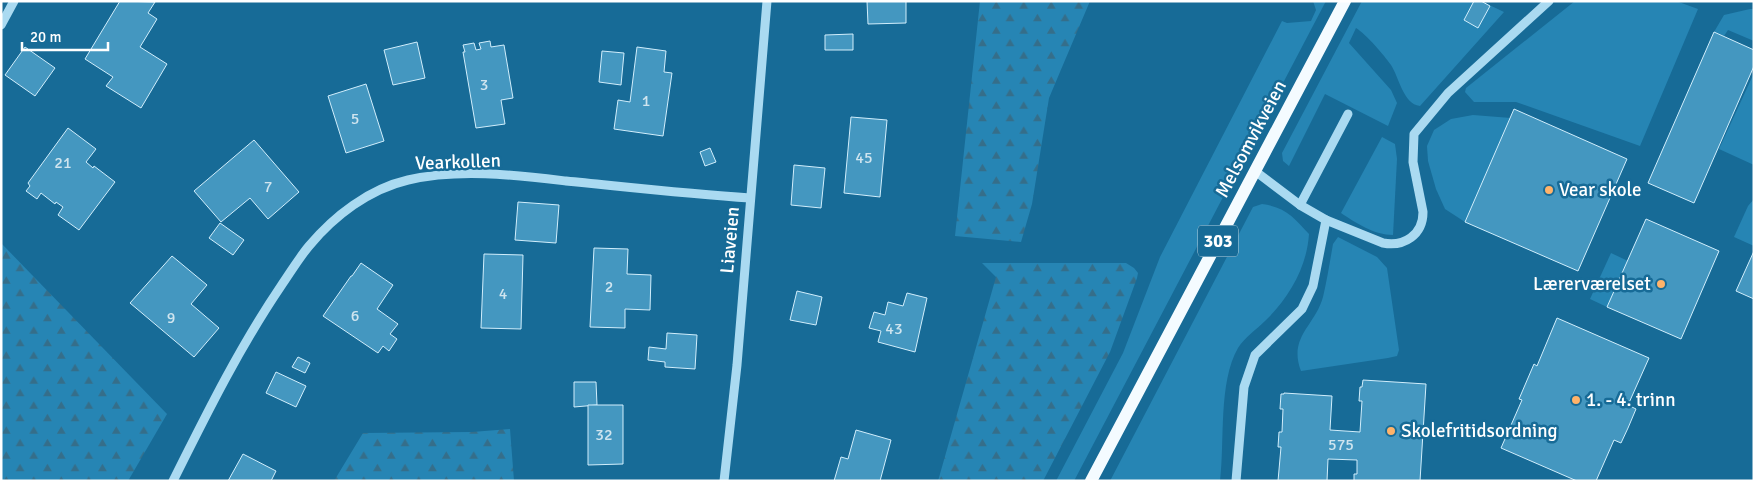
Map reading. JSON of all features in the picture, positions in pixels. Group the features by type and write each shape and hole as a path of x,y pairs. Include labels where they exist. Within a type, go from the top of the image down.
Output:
{"main road":[{"name":"Melsomvikveien","path":"1091,481 1345,1"}],"street":[{"path":"1,25 14,1"},
{"name":"Liaveien","path":"724,481 737,365 768,1"},
{"path":"1255,171 1300,204 1326,220 1383,243 1392,245 1401,243 1417,233 1423,221 1423,212 1413,162 1414,134 1448,92 1549,1"},
{"path":"1300,204 1348,114"},
{"name":"Vearkollen","path":"173,481 214,400 266,308 308,247 332,222 378,191 407,180 469,174 528,177 750,198"},
{"path":"1236,481 1244,387 1255,355 1302,309 1313,286 1326,220"}],"green space":[{"path":"980,1 1090,1 1049,98 1032,204 1021,242 955,236"},
{"path":"1313,1 1326,1 1074,481 1056,481 1123,353 1160,257 1282,21 1287,23 1311,21 1316,10"},
{"path":"1362,1 1481,1 1504,12 1420,106 1409,100 1388,61 1370,40 1356,28 1349,43 1391,90 1397,103 1388,126 1325,94 1289,166 1283,161 1282,153"},
{"path":"1575,1 1676,1 1698,9 1640,146 1516,102 1474,102 1465,92 1466,88"},
{"path":"1754,9 1754,41 1728,30 1724,36 1714,32 1724,15"},
{"path":"1754,73 1754,165 1719,149"},
{"path":"1473,115 1511,118 1465,222 1445,209 1436,189 1428,161 1427,146 1434,130 1451,119"},
{"path":"1382,137 1395,144 1397,159 1393,235 1372,231 1341,213"},
{"path":"1754,199 1754,246 1734,237 1748,206"},
{"path":"1262,204 1277,208 1294,218 1309,234 1308,246 1301,270 1289,292 1274,312 1241,344 1232,362 1227,378 1223,413 1220,481 1110,481 1253,207"},
{"path":"1338,237 1377,257 1387,268 1399,350 1397,356 1388,358 1301,371 1298,359 1300,340 1323,297 1333,244"},
{"path":"1,243 167,414 128,481 1,481"},
{"path":"1611,253 1628,261 1607,307 1590,299"},
{"path":"982,263 1126,263 1138,273 1110,352 1043,481 938,481 996,277"},
{"path":"510,429 514,481 334,481 363,433 472,432"}],"building":[{"path":"120,1 155,2 148,13 157,19 140,47 167,64 141,108 106,86 113,77 85,59"},
{"path":"867,1 906,1 906,23 868,24"},
{"path":"1474,1 1481,1 1490,6 1478,28 1464,20"},
{"path":"1714,32 1754,50 1754,66 1694,203 1648,183"},
{"path":"853,34 853,50 825,50 825,35"},
{"path":"490,41 491,47 504,45 513,98 501,100 505,124 476,128 463,45 474,43 476,50 481,49 479,43"},
{"path":"417,42 425,78 393,85 384,50"},
{"path":"25,47 55,68 35,96 5,75"},
{"path":"637,47 666,51 664,72 672,73 663,136 614,129 618,100 630,102"},
{"path":"602,51 624,53 621,85 599,82"},
{"path":"366,84 384,141 346,153 328,96"},
{"path":"1514,109 1627,159 1578,271 1465,222"},
{"path":"851,117 887,120 880,197 844,193"},
{"path":"68,128 96,149 86,162 115,182 79,230 58,215 63,207 56,202 55,204 41,193 37,199 26,191 30,186 28,183"},
{"path":"254,140 299,192 268,219 250,198 221,222 194,191"},
{"path":"710,148 716,162 705,166 700,152"},
{"path":"794,165 825,168 821,208 791,205"},
{"path":"518,202 559,205 556,243 515,240"},
{"name":"Lærerværelset","path":"1646,219 1719,251 1681,339 1607,307"},
{"path":"220,223 244,240 233,255 209,238"},
{"path":"594,248 628,249 627,274 651,275 650,310 625,309 625,328 590,327"},
{"path":"1754,251 1754,299 1736,291"},
{"path":"484,254 523,255 521,329 481,328"},
{"path":"172,256 207,285 191,304 219,328 194,357 130,303"},
{"path":"361,263 393,285 377,309 398,324 390,334 397,339 389,351 383,346 378,353 323,316"},
{"path":"797,291 822,297 816,325 790,320"},
{"path":"907,293 927,298 915,352 878,342 881,331 869,328 874,312 885,315 888,302 903,306"},
{"name":"1. - 4. trinn","path":"1557,318 1649,358 1628,405 1636,409 1628,428 1621,443 1614,440 1596,481 1577,481 1501,448 1522,400 1519,399 1534,364 1537,366"},
{"path":"667,333 697,335 695,369 665,367 665,362 648,360 649,347 666,349"},
{"path":"298,357 310,363 305,373 292,367"},
{"path":"276,372 306,386 296,407 266,393"},
{"name":"Skolefritidsordning","path":"1363,380 1426,384 1420,481 1354,481 1354,474 1357,474 1357,460 1328,459 1327,481 1278,481 1281,447 1278,447 1279,432 1282,432 1283,409 1280,409 1281,394 1332,396 1330,430 1360,432 1362,401 1359,401 1360,387 1362,387"},
{"path":"574,382 596,382 597,405 574,407"},
{"path":"588,405 623,405 623,464 588,465"},
{"path":"856,430 891,440 880,481 834,481 841,457 848,459"},
{"path":"243,454 276,471 271,481 228,481"}],"place":[{"name":"Vear skole","path":"1549,190"},
{"name":"Lærerværelset","path":"1661,284"},
{"name":"1. - 4. trinn","path":"1576,400"},
{"name":"Skolefritidsordning","path":"1391,431"}]}
